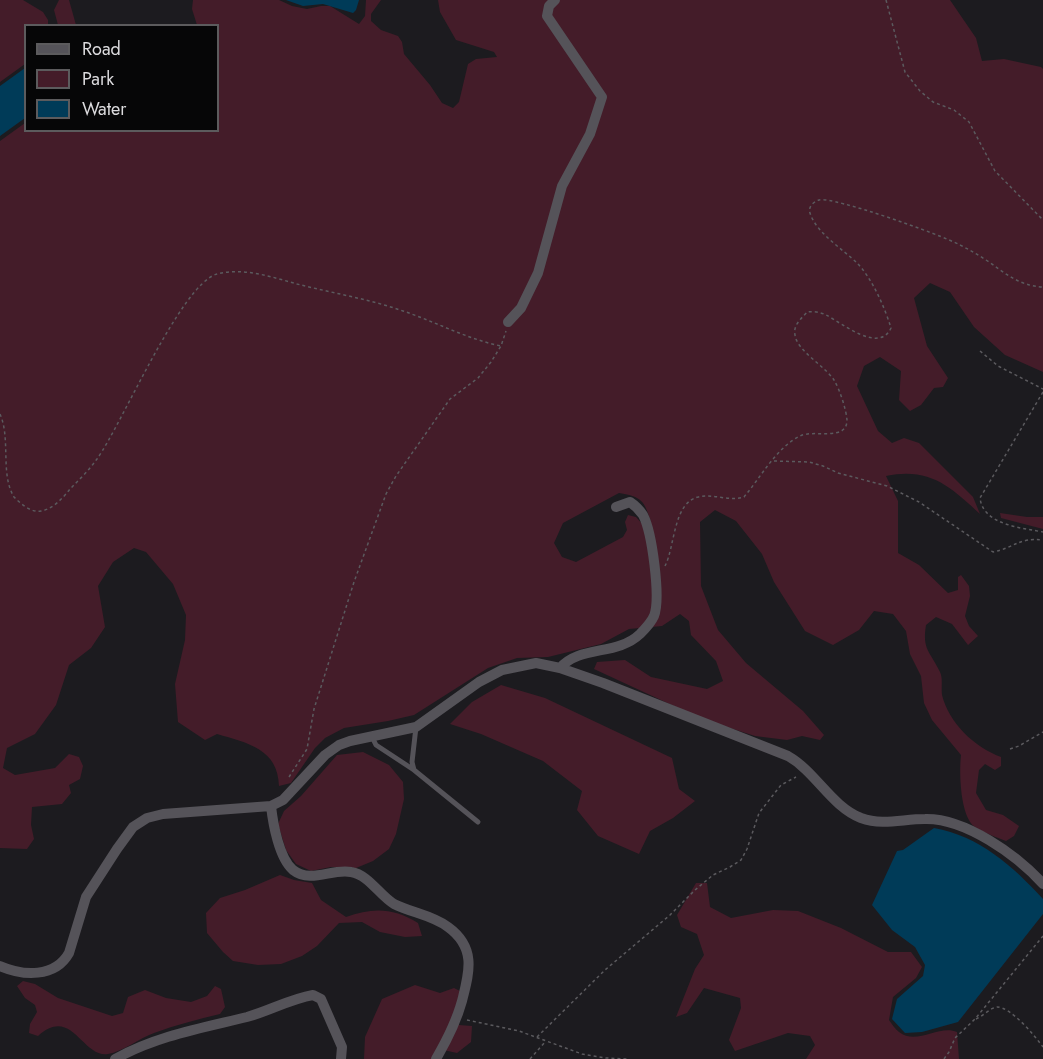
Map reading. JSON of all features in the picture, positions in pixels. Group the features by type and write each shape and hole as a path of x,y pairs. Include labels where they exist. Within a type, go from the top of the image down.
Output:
{"street":[{"path":"508,322 521,308 538,273 562,186 590,134 602,97 547,16 547,11 555,0"},
{"path":"560,668 566,661 584,653 621,646 637,637 650,624 655,615 656,583 651,545 644,517 637,506 630,502 616,507"},
{"path":"0,966 24,975 57,967 65,962 86,897 117,849 134,827 147,818 163,814 271,807 284,800 325,755 339,745 416,727 479,682 502,670 536,663 560,668 603,683 747,742 788,756 800,763 842,806 858,816 874,822 926,819 961,827 984,838 1010,855 1043,884"},
{"path":"271,807 273,824 284,858 294,870 315,876 341,871 352,872 361,876 395,904 436,919 456,933 462,942 470,968 452,1033 436,1059"},
{"path":"115,1059 159,1040 198,1027 248,1017 313,995 321,999 342,1047 341,1059"}],"lane":[{"path":"414,770 412,762 416,727"},
{"path":"372,737 376,745 414,770 478,822"}],"path":[{"path":"886,0 905,72 920,91 933,102 954,110 969,122 995,171 1043,220"},
{"path":"656,583 667,562 679,515 685,505 698,497 736,499 744,497 780,452 802,434 819,432 834,434 841,432 846,425 847,417 834,380 797,343 794,334 798,322 807,312 814,311 824,314 864,336 883,338 891,328 868,276 858,263 831,241 810,214 810,207 814,202 822,199 837,201 926,232 955,243 986,260 1010,278 1027,285 1043,287"},
{"path":"0,414 3,423 6,480 13,496 26,507 38,512 44,511 62,498 96,459 128,407 150,362 187,302 211,277 226,273 248,273 280,279 401,310 481,342 501,346"},
{"path":"290,776 307,749 314,708 354,582 386,494 450,399 478,378 501,346 508,322"},
{"path":"980,351 998,366 1043,388"},
{"path":"1043,392 980,498 980,504 997,520 1043,532"},
{"path":"773,461 809,462 838,473 887,486 919,502 993,552 1004,550 1024,539 1043,540"},
{"path":"1010,749 1043,732"},
{"path":"537,1037 605,970 713,875 741,860 759,813 781,785 808,771"},
{"path":"944,1059 955,1038 975,1019 1043,936"},
{"path":"975,1019 993,1008 1000,1007 1032,1031 1043,1047"},
{"path":"457,1019 519,1030 582,1054 628,1059"},
{"path":"530,1059 546,1040"}],"green space":[{"path":"0,0 23,0 43,12 48,24 24,24 24,65 0,82"},
{"path":"59,0 69,0 76,24 58,24 54,10"},
{"path":"193,0 279,0 307,9 330,6 359,24 365,16 366,0 381,0 371,14 371,21 381,30 398,36 402,42 404,54 442,103 453,108 459,102 468,64 476,59 497,57 494,52 456,40 440,12 438,0 950,0 976,38 982,61 1004,59 1041,67 1043,69 1043,372 1005,355 974,327 950,292 930,283 914,298 927,346 948,378 943,387 934,388 921,405 910,411 899,400 901,371 880,357 864,366 857,386 878,431 892,443 904,438 919,443 973,497 980,514 959,495 938,481 915,474 886,476 898,501 898,553 919,565 948,593 958,590 958,577 961,575 969,586 970,596 965,616 969,626 978,636 968,645 952,624 936,617 926,625 925,640 941,674 942,695 950,715 972,740 1001,757 1001,766 995,770 985,764 979,770 976,793 986,810 1003,815 1019,826 1014,836 1006,841 982,831 970,822 963,804 961,755 932,720 924,703 921,676 910,654 906,631 893,614 874,611 859,630 833,645 805,631 774,582 762,554 736,521 715,510 700,522 701,586 718,630 746,663 803,711 824,735 820,740 802,736 787,740 755,736 702,719 594,669 597,662 625,660 651,677 707,689 723,681 716,661 691,635 689,621 680,614 662,626 629,629 601,644 548,657 517,658 488,668 414,715 344,728 325,738 315,748 291,783 279,786 273,764 259,750 217,734 205,740 178,722 175,684 185,640 186,615 173,584 146,552 134,548 113,562 98,586 105,627 91,648 69,665 56,705 35,734 7,748 3,768 15,775 55,768 69,754 79,757 83,766 80,779 69,785 71,793 62,804 32,807 31,825 34,839 27,849 0,848 0,141 24,124 24,132 219,132 219,24 197,24 192,9","holes":["619,493 638,498 644,505 651,522 647,529 636,517 628,515 625,522 627,530 623,537 576,562 562,557 554,543 563,523"]},
{"path":"1000,513 1043,517 1043,529 1001,518"},
{"path":"501,685 545,698 672,758 679,789 695,801 673,818 650,831 639,854 598,836 577,810 582,791 543,761 481,734 450,724 472,702"},
{"path":"363,752 389,765 403,782 404,799 396,834 389,849 373,861 356,868 331,867 311,871 296,864 286,850 278,824 284,811 301,796 337,755"},
{"path":"280,875 312,883 321,900 346,917 374,911 400,914 418,923 422,936 405,937 380,932 362,922 339,923 317,946 302,956 281,964 258,965 233,961 207,933 206,913 220,898"},
{"path":"696,883 707,883 710,907 731,918 773,910 798,911 841,928 888,952 911,952 922,967 916,978 893,997 889,1020 898,1031 906,1036 921,1036 950,1030 957,1032 959,1059 806,1059 815,1045 810,1036 788,1033 735,1051 729,1040 741,1008 740,998 704,988 687,1013 676,1017 695,969 704,955 697,934 681,927 677,915"},
{"path":"23,981 35,984 58,998 112,1016 123,1013 128,997 145,990 166,998 191,1002 207,996 215,986 221,989 225,1007 220,1014 154,1033 113,1053 99,1053 68,1029 60,1026 50,1028 38,1036 29,1033 30,1024 37,1012 35,1005 25,998 17,986"},
{"path":"415,985 440,993 454,988 460,991 459,1025 472,1026 471,1042 457,1053 439,1049 432,1059 364,1059 365,1037 382,999"}],"water":[{"path":"286,0 359,0 353,13 323,4 303,6"},
{"path":"24,69 24,119 0,136 0,86"},
{"path":"934,828 966,838 1007,864 1043,899 1043,914 958,1022 922,1032 905,1033 892,1019 897,999 923,976 925,965 915,947 892,930 872,905 897,851 903,850"}]}
